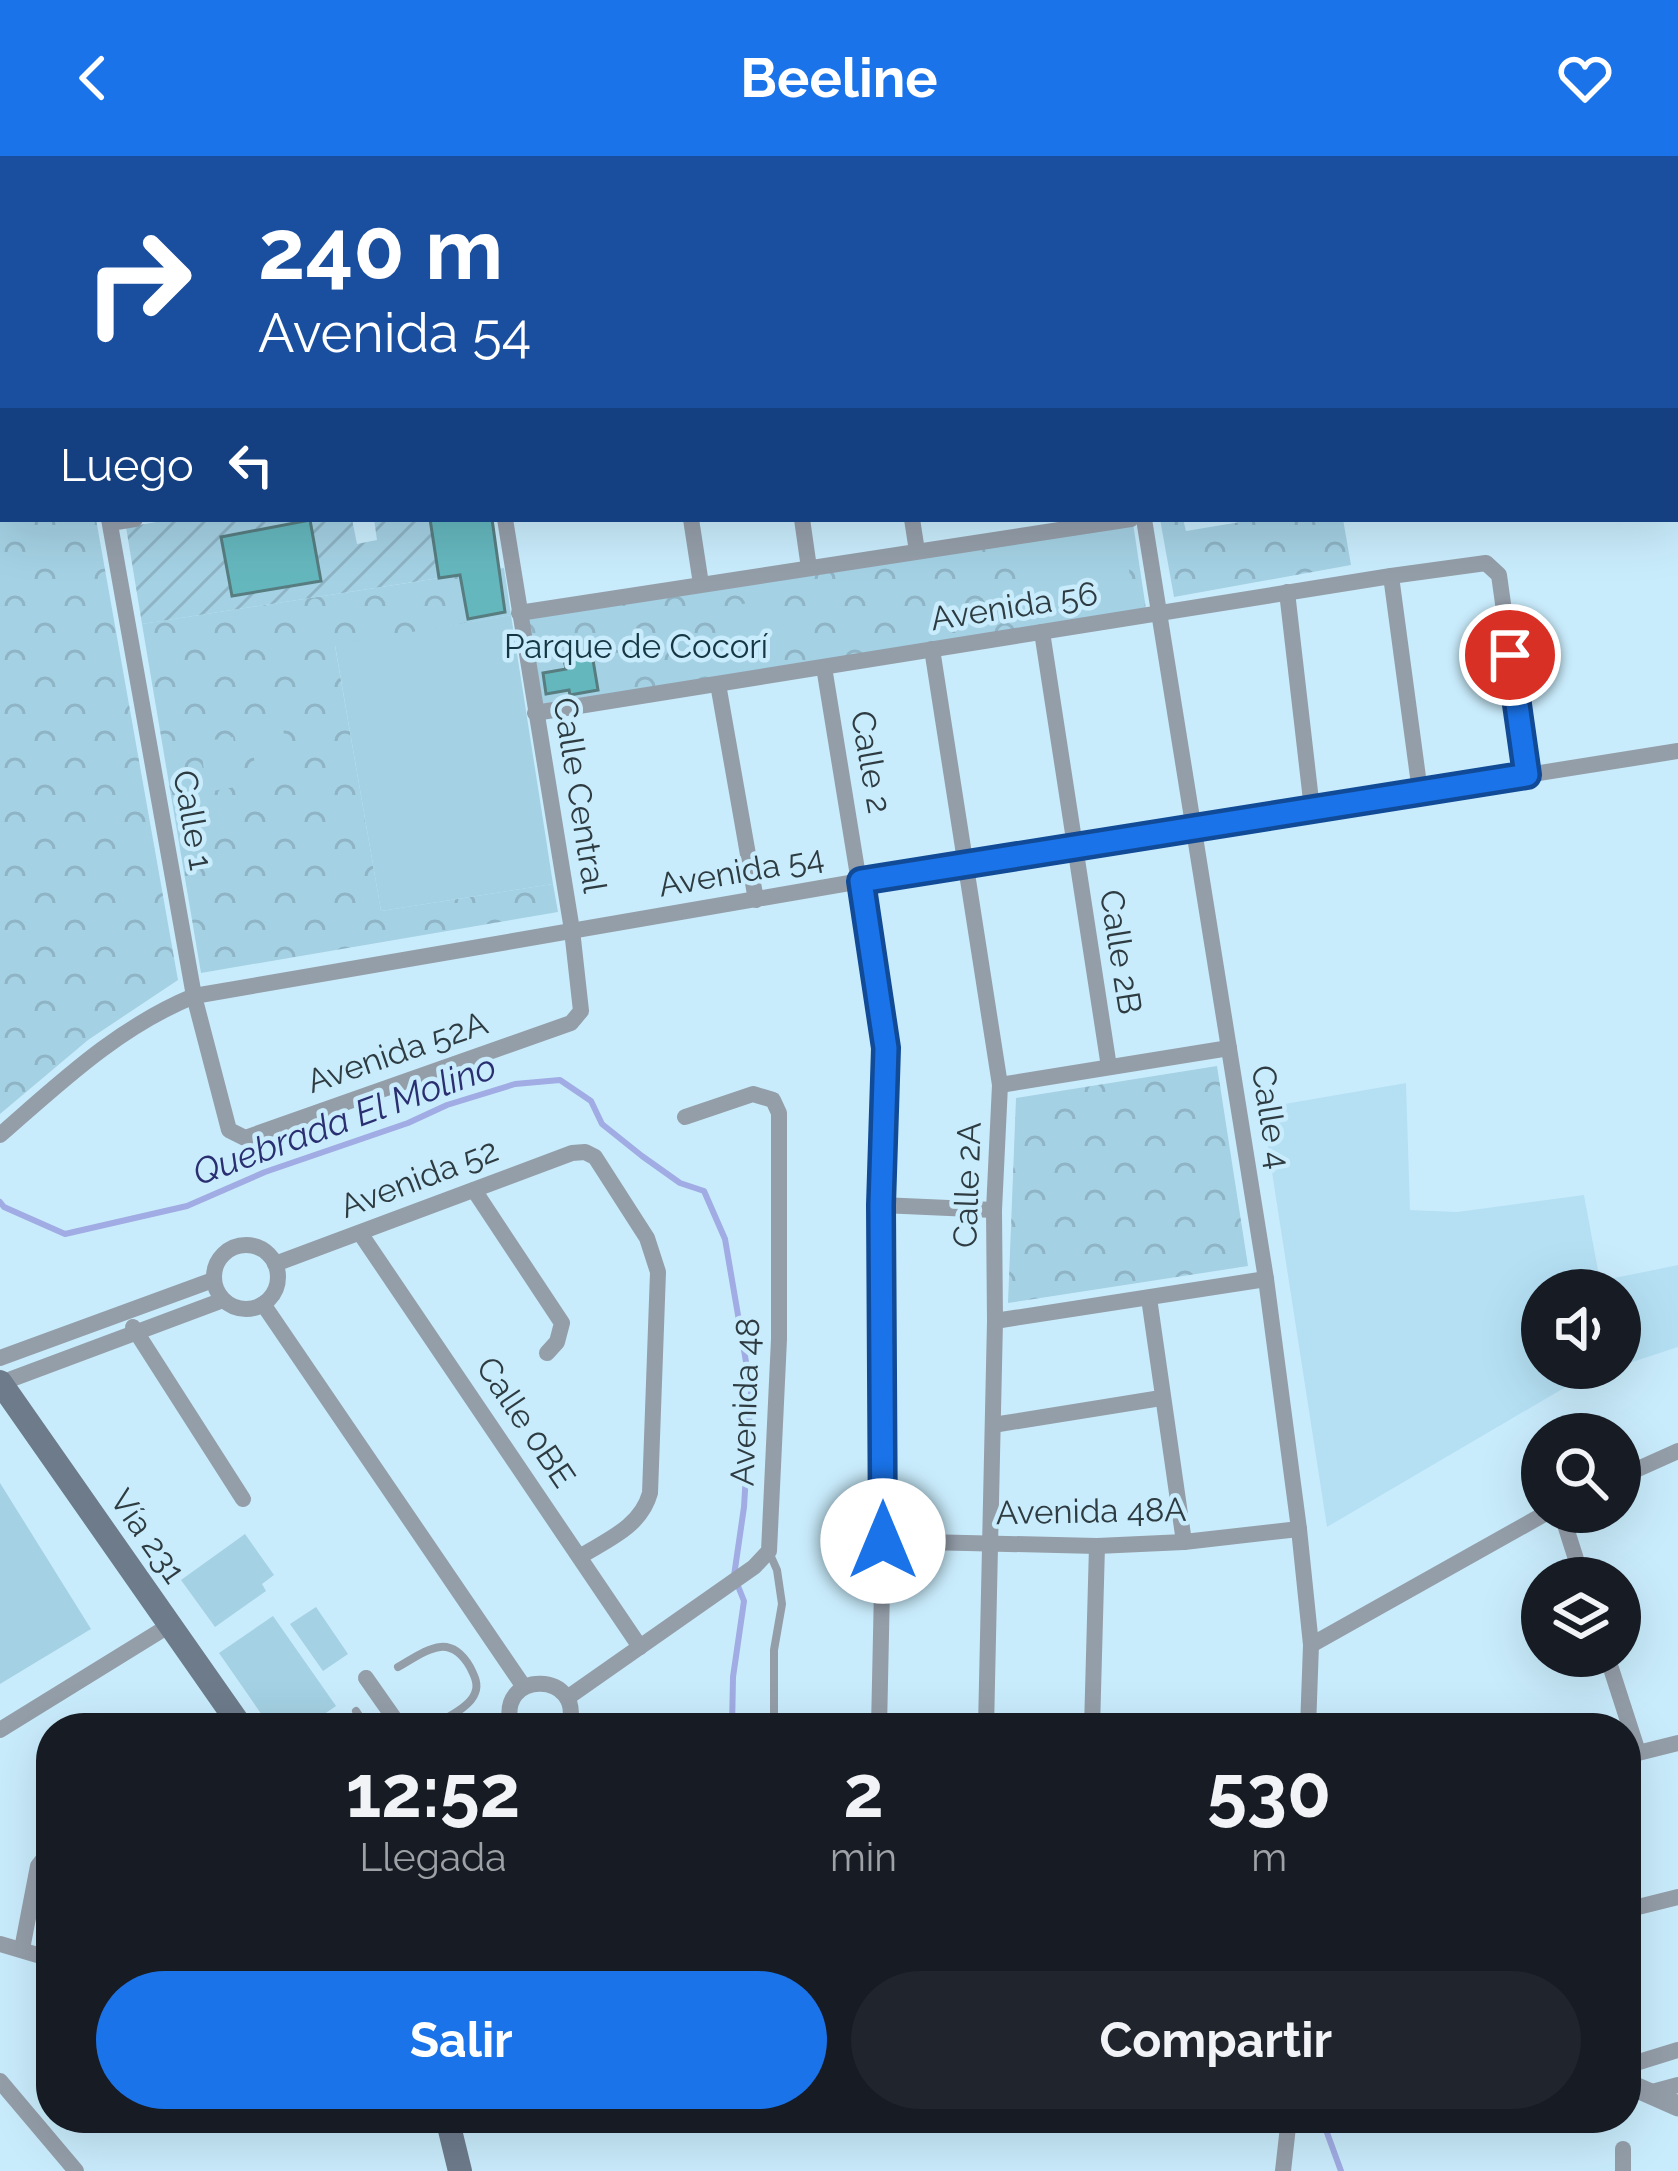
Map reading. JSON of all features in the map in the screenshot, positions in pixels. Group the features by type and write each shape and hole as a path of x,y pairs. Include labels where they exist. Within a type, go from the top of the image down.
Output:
{"main road":[{"name":"Vía 231","path":"0,1383 227,1713"},
{"path":"451,2133 460,2171"}],"street":[{"name":"Calle 1","path":"110,522 194,996 230,1130"},
{"name":"Calle Central","path":"505,522 572,930 580,1011"},
{"path":"691,522 701,584"},
{"path":"802,522 808,568"},
{"path":"912,522 916,551"},
{"path":"519,613 916,551 1026,527 1092,522"},
{"name":"Calle 4","path":"1145,522 1266,1279 1311,1645 1309,1713"},
{"name":"Avenida 56","path":"535,713 1486,563 1499,575 1527,775"},
{"path":"1391,576 1420,792"},
{"path":"1287,592 1312,809"},
{"name":"Calle 2B","path":"1042,632 1109,1067"},
{"name":"Calle 2A","path":"932,650 1000,1085 986,1713"},
{"name":"Calle 2","path":"824,668 886,1048 879,1713"},
{"path":"718,684 756,900"},
{"name":"Avenida 54","path":"0,1135 106,1043 194,996 861,881 1678,752"},
{"name":"Avenida 52A","path":"230,1130 245,1138 571,1023 580,1011"},
{"path":"1000,1085 1229,1048"},
{"name":"Avenida 48","path":"686,1117 753,1094 773,1100 779,1113 779,1339 769,1551"},
{"name":"Avenida 52","path":"275,1264 572,1153 595,1157 647,1238 658,1272 646,1510 581,1556"},
{"path":"474,1190 562,1323 557,1342 547,1353"},
{"path":"881,1205 994,1210"},
{"name":"Calle 0BE","path":"360,1233 640,1647"},
{"path":"237,1245 260,1247 275,1264 274,1293 263,1304 238,1308 216,1291 213,1280 218,1258 226,1250 237,1245"},
{"path":"995,1322 1266,1279"},
{"path":"0,1358 213,1280"},
{"path":"1148,1298 1184,1542"},
{"path":"0,1383 223,1300"},
{"path":"263,1304 524,1687"},
{"path":"125,1312 242,1499"},
{"path":"993,1425 1161,1398"},
{"path":"1641,1467 1678,1450"},
{"path":"1311,1645 1521,1527"},
{"name":"Avenida 48A","path":"883,1541 1097,1546 1299,1529"},
{"path":"1092,1713 1097,1546"},
{"path":"567,1698 754,1567 769,1551"},
{"path":"0,1730 170,1625"},
{"path":"1612,1677 1622,1713"},
{"path":"366,1678 390,1713"},
{"path":"509,1713 512,1701 534,1683 553,1685 567,1698 570,1713"},
{"path":"1641,1752 1678,1743"},
{"path":"22,1949 36,1876"},
{"path":"1641,1906 1678,1897"},
{"path":"0,1944 36,1954"},
{"path":"1641,2061 1678,2050"},
{"path":"0,2080 36,2123"},
{"path":"1652,2092 1678,2085"},
{"path":"1641,2088 1678,2106"},
{"path":"44,2133 76,2171"},
{"path":"1283,2171 1287,2133"},
{"path":"1623,2149 1623,2171"}],"lane":[{"path":"769,1551 782,1604 774,1650 774,1713"},
{"path":"398,1667 440,1646 462,1654 477,1691 452,1713"}],"shaded area":[{"path":"1406,1083 1410,1210 1457,1212 1584,1195 1598,1269 1521,1269 1521,1389 1562,1389 1327,1527 1262,1108"},
{"path":"1678,1265 1678,1347 1641,1359 1641,1273"}],"green space":[{"path":"0,522 97,522 178,980 88,1040 0,1114"},
{"path":"157,522 353,522 357,544 377,540 374,522 430,522 439,578 142,624 126,527"},
{"path":"1161,522 1184,522 1186,531 1240,522 1344,522 1351,565 1174,597"},
{"name":"Parque de Cocorí","path":"1133,523 1146,609 540,705 528,618"},
{"path":"1122,528 1135,606 1025,624 1013,545"},
{"path":"504,568 511,615 335,646 381,911 553,884 558,912 201,973 142,624"},
{"path":"779,598 785,638 742,644 736,605"},
{"path":"511,615 553,884 381,911 335,645"},
{"path":"283,728 291,778 258,783 250,733"},
{"path":"233,737 241,786 207,792 200,742"},
{"path":"1217,1066 1248,1266 1008,1303 1016,1098"},
{"path":"0,1483 91,1629 0,1684"},
{"path":"245,1534 274,1575 262,1584 266,1591 215,1627 181,1580"},
{"path":"316,1607 348,1654 323,1671 290,1624"},
{"path":"273,1616 336,1706 326,1713 261,1713 219,1653"}],"building":[{"path":"310,522 321,581 232,596 221,537"},
{"path":"430,522 492,522 505,612 468,619 460,575 439,578"},
{"path":"592,654 598,690 546,694 543,673 566,669 564,659"}],"waterway":[{"name":"Quebrada El Molino","path":"0,1202 65,1234 187,1206 265,1172 515,1084 560,1080 591,1101 602,1124 642,1156 680,1183 704,1191 725,1239 751,1391 744,1507 734,1576 744,1601 732,1713"},
{"name":"Quebrada El Molino","path":"1327,2133 1341,2171"}],"route":[{"path":"883,1541 881,1205 886,1048 861,881 1527,775 1510,655"}]}
